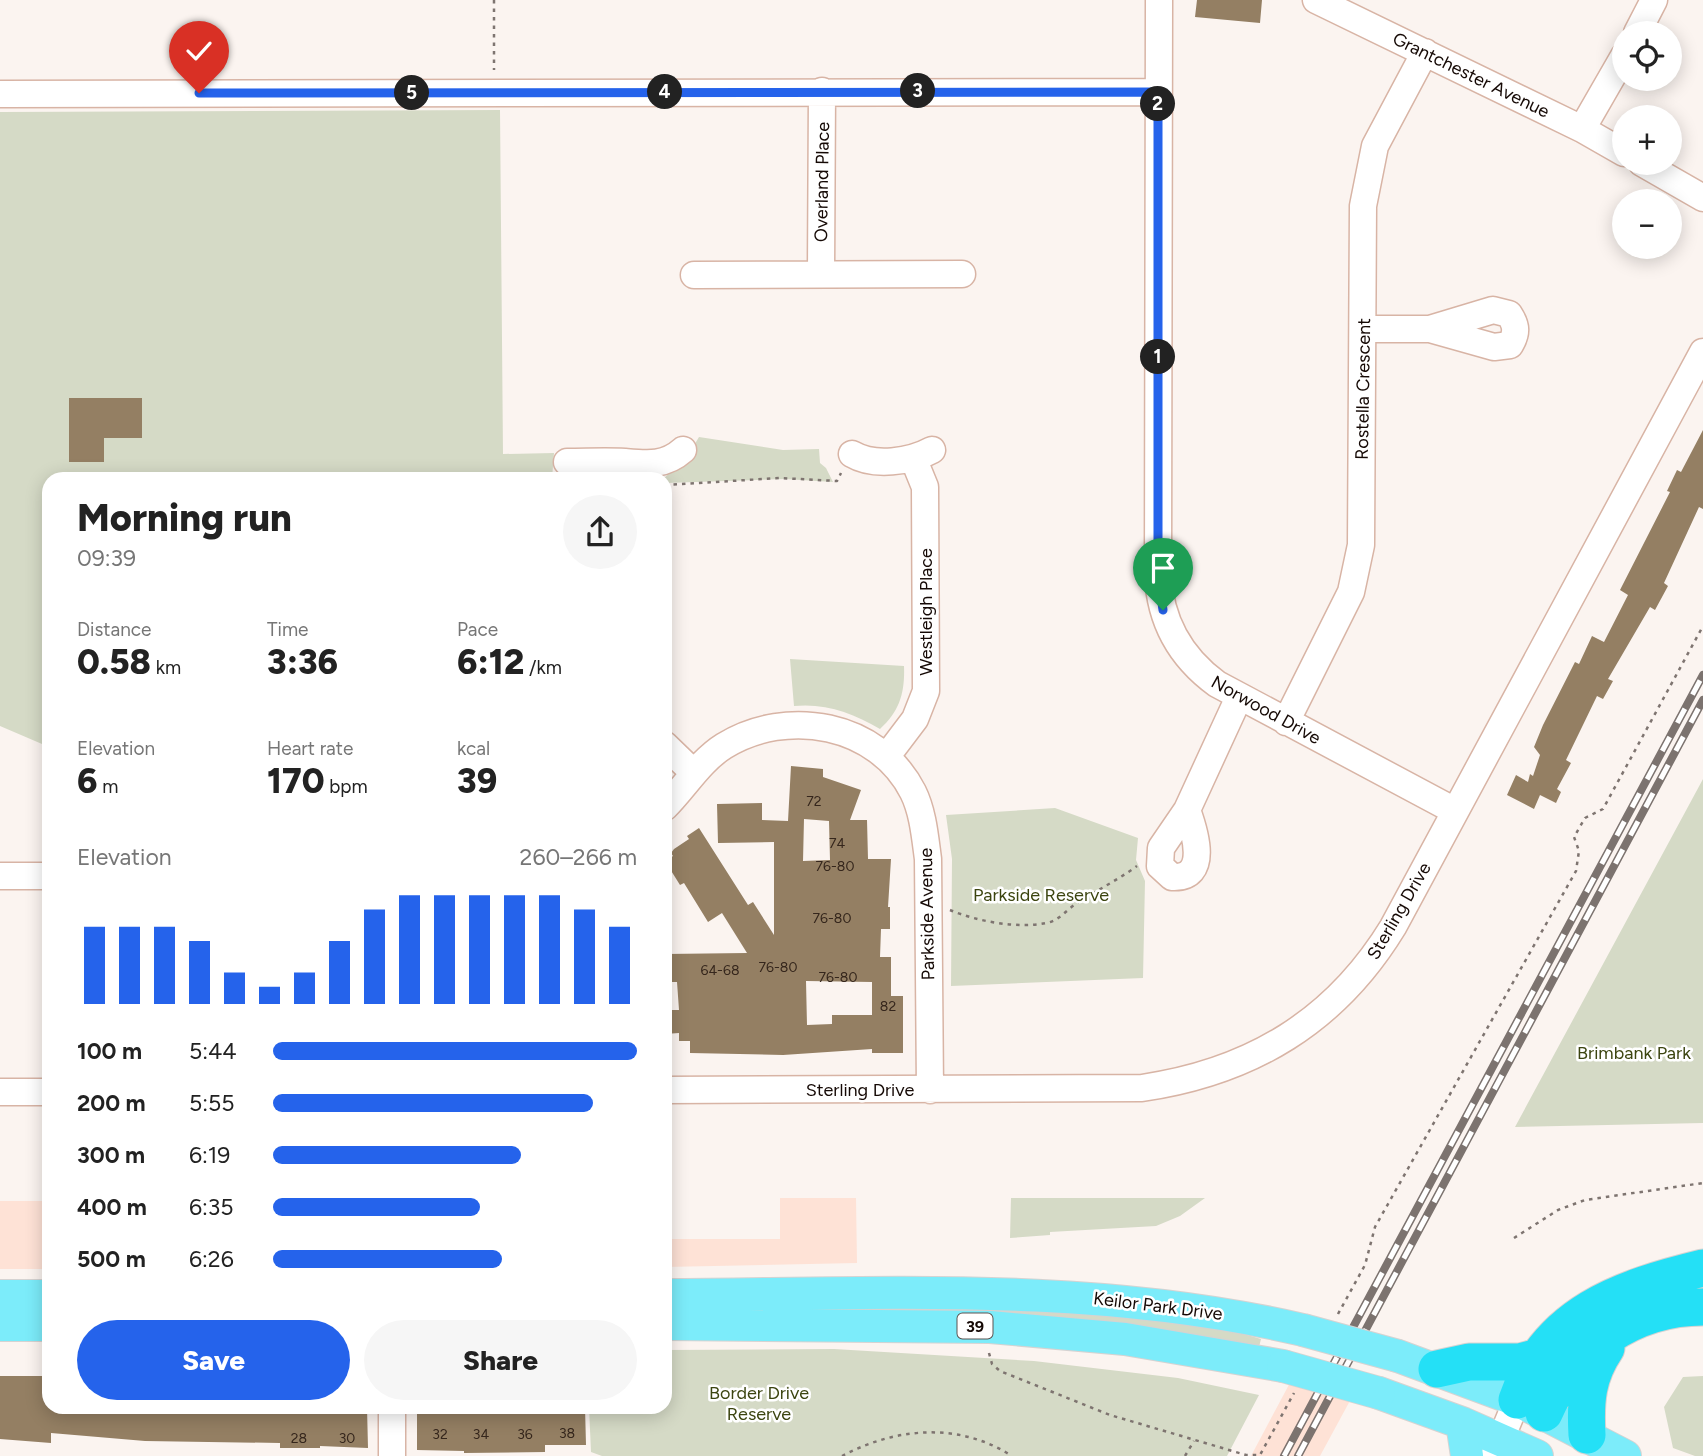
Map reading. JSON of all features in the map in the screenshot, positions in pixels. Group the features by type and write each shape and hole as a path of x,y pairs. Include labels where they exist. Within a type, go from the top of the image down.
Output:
{"highway":[{"path":"1520,1437 1525,1378 1566,1324 1620,1293 1703,1268"},
{"path":"1520,1437 1580,1357 1622,1327 1662,1312 1703,1307"},
{"path":"1587,1435 1589,1384 1598,1361 1622,1327"},
{"path":"1445,1373 1469,1362 1520,1362 1539,1357"}],"main road":[{"name":"Keilor Park Drive","path":"672,1295 1046,1294 1186,1307 1318,1327 1445,1373 1520,1437"},
{"path":"0,1296 42,1296"},
{"name":"Keilor Park Drive","path":"672,1324 990,1326 1125,1339 1379,1393 1462,1423 1520,1437 1587,1435 1625,1456"},
{"path":"0,1325 42,1325"},
{"path":"1462,1423 1467,1456"}],"street":[{"name":"Norwood Drive","path":"1159,0 1159,590 1163,610 1177,644 1202,674 1239,697 1455,811"},
{"name":"Grantchester Avenue","path":"1316,0 1612,146"},
{"path":"1643,21 1654,0"},
{"name":"Rostella Crescent","path":"1286,722 1351,592 1361,545 1363,206 1375,146 1425,52"},
{"path":"1582,129 1612,77"},
{"name":"Overland Place","path":"821,273 822,91"},
{"path":"0,94 1158,92"},
{"path":"1663,175 1703,198"},
{"path":"694,275 962,274"},
{"path":"1364,329 1430,329"},
{"name":"Sterling Drive","path":"672,1090 1142,1088 1213,1073 1264,1051 1311,1021 1363,971 1393,927 1703,352"},
{"path":"659,472 683,450"},
{"name":"Westleigh Place","path":"852,454 862,460 923,455 926,691 915,719 887,756"},
{"path":"567,462 625,462 644,472"},
{"path":"1187,810 1239,697"},
{"name":"Parkside Avenue","path":"672,799 722,748 745,735 773,727 805,724 833,728 862,739 887,756 913,792 923,823 929,859 930,1090"},
{"path":"672,752 694,774"},
{"path":"0,876 42,876"},
{"path":"0,1092 42,1092"},
{"path":"392,1414 392,1456"}],"path":[{"path":"494,0 494,79"},
{"path":"672,477 837,481"},
{"path":"1318,1327 1365,1265 1375,1227 1576,871 1579,851 1574,837 1585,818 1603,809 1703,626"},
{"path":"946,908 967,917 1044,924 1124,877 1142,863"},
{"path":"1514,1238 1558,1210 1585,1200 1703,1183"},
{"path":"988,1346 992,1364 1000,1371 1110,1415 1246,1455 1260,1455 1291,1375"},
{"path":"842,1456 867,1443 901,1434 938,1432 970,1436 1012,1456"},
{"path":"1185,1456 1195,1440"}],"shaded area":[{"path":"780,1198 856,1198 857,1263 672,1267 672,1239 780,1239"},
{"path":"0,1201 42,1201 42,1269 0,1269"},
{"path":"1292,1379 1352,1397 1320,1456 1251,1456"}],"green space":[{"path":"500,110 503,454 554,453 553,472 42,472 42,744 0,726 0,112"},
{"path":"699,437 783,450 819,449 820,463 826,468 833,482 785,479 672,483 671,472 687,457"},
{"path":"790,659 904,666 897,708 880,729 839,710 794,706"},
{"name":"Brimbank Park","path":"1703,779 1703,1123 1515,1127"},
{"name":"Parkside Reserve","path":"1055,808 1138,838 1136,860 1145,881 1143,978 951,986 952,859 946,815"},
{"path":"1011,1198 1205,1198 1180,1216 1156,1226 1050,1232 1050,1235 1010,1238"},
{"path":"672,1304 946,1304 1189,1318 1261,1339 1258,1351 921,1315"},
{"name":"Border Drive Reserve","path":"834,1349 1034,1361 1178,1378 1259,1395 1227,1456 602,1456 591,1452 589,1414 672,1414 672,1350"},
{"path":"1703,1376 1703,1456 1695,1456 1673,1448 1664,1407 1683,1377"}],"building":[{"path":"1197,0 1262,0 1260,23 1195,17"},
{"path":"69,398 142,398 142,438 104,438 104,462 69,462"},
{"path":"1703,430 1703,509 1699,507 1664,583 1668,586 1655,610 1650,607 1608,679 1613,681 1603,699 1597,696 1566,760 1571,763 1557,789 1561,792 1556,803 1540,795 1534,809 1507,795 1516,775 1528,782 1530,774 1533,776 1540,755 1534,747 1543,725 1575,662 1579,664 1592,636 1604,642 1628,595 1620,590 1670,492 1667,491 1677,470 1681,472"},
{"path":"791,766 823,769 823,777 861,790 850,820 867,820 868,859 891,859 888,907 890,929 881,929 880,957 891,957 891,996 903,996 903,1053 872,1053 872,1049 783,1055 690,1053 690,1041 679,1041 679,1033 672,1034 672,1010 679,1010 677,982 672,982 672,954 747,953 722,913 708,922 684,883 680,885 672,872 672,852 699,828 748,905 753,902 774,935 774,842 718,843 717,804 762,803 762,820 788,821","holes":["804,819 829,821 830,860 803,861","806,981 872,982 872,1015 832,1015 832,1024 807,1025"]},
{"path":"0,1376 42,1376 42,1414 367,1414 368,1448 280,1448 280,1443 145,1441 51,1433 51,1443 0,1439"},
{"path":"417,1414 585,1414 586,1445 545,1445 545,1452 464,1453 417,1450"}],"railway":[{"path":"1284,1456 1703,675"},
{"path":"1298,1456 1703,700"}],"route":[{"path":"199,93 1158,92 1158,575 1163,610"}]}
